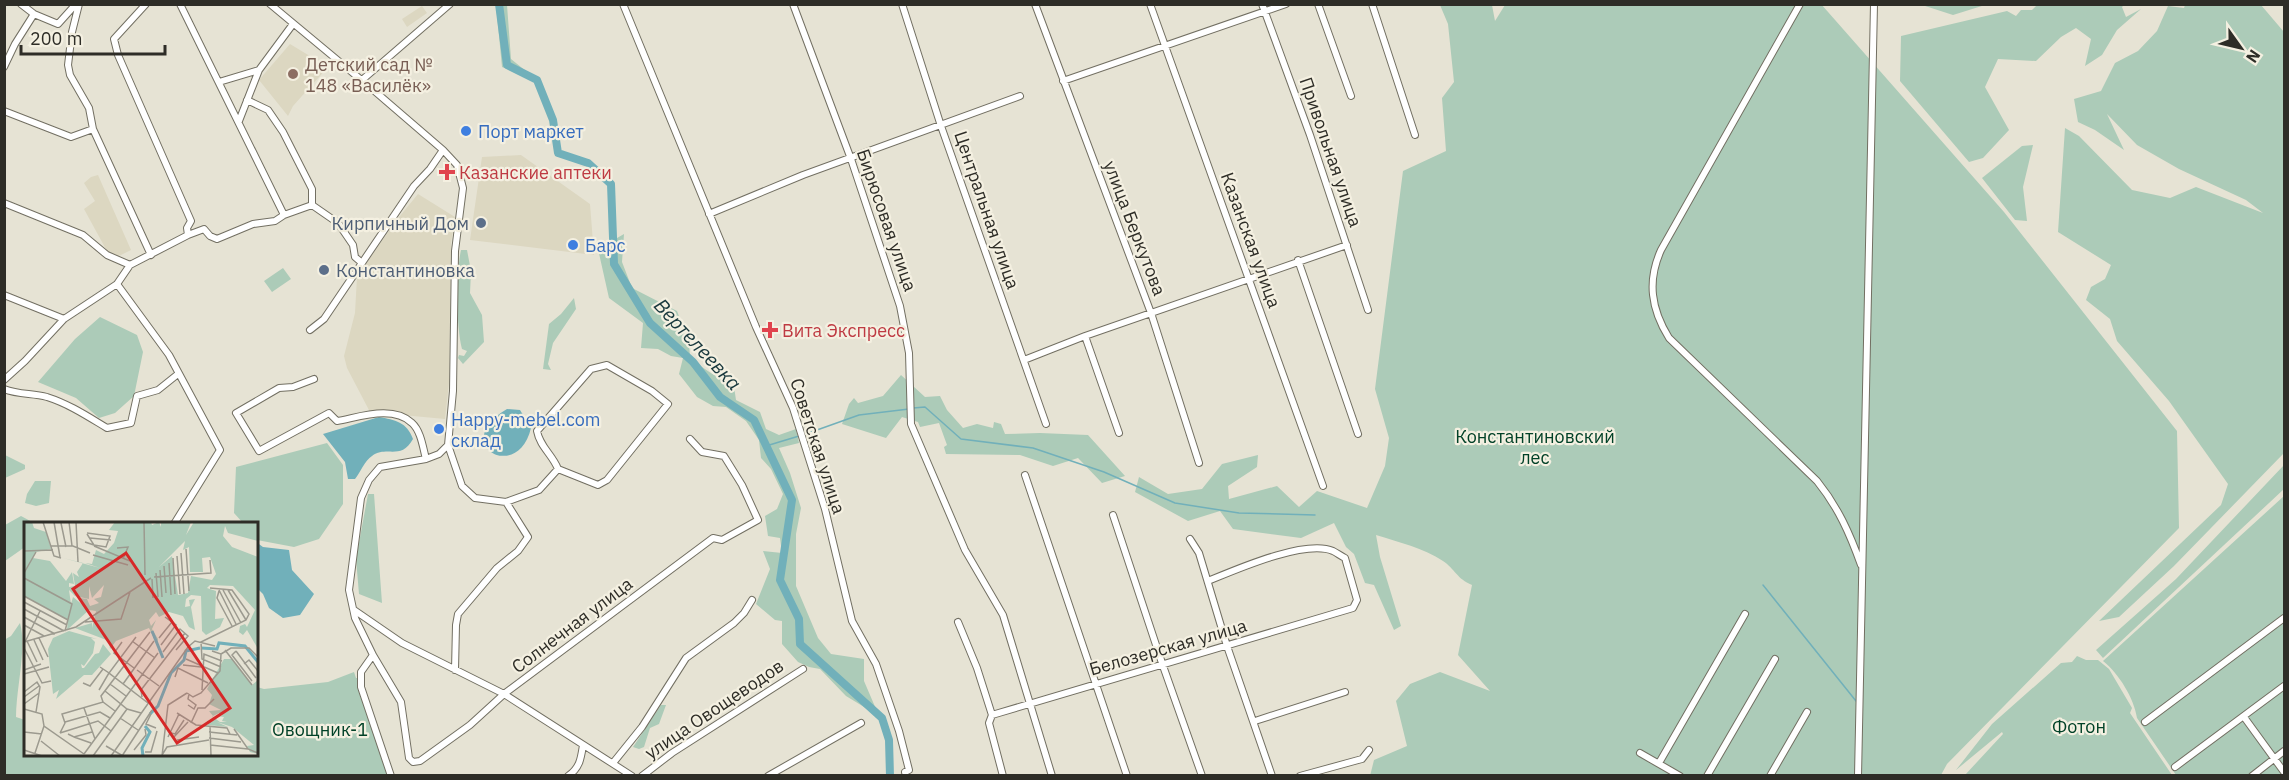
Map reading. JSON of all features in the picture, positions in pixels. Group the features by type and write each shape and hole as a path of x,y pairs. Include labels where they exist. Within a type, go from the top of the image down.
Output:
{"street":[{"path":"21,4 34,14 58,24 77,4"},
{"path":"77,4 68,65 70,75 89,108 93,129 151,255"},
{"path":"146,4 114,39 118,55 191,221 187,228 188,235"},
{"path":"180,4 284,215"},
{"path":"270,4 362,80 443,150 457,165 463,188 455,251 453,391 448,445 462,486 475,498 506,502 539,490 558,469"},
{"path":"362,80 450,4"},
{"name":"Советская улица","path":"623,4 755,324 793,408 825,509 852,621 876,664 899,731 908,773"},
{"name":"Бирюсовая улица","path":"794,4 851,159 900,306 909,353 911,424 965,549 1003,615 1052,776"},
{"name":"Центральная улица","path":"902,4 941,126 1046,424"},
{"name":"улица Беркутова","path":"1035,4 1151,313 1199,464"},
{"name":"Казанская улица","path":"1150,4 1323,486"},
{"name":"Привольная улица","path":"1262,4 1368,310"},
{"path":"1063,81 1118,64 1165,45 1286,4"},
{"path":"1318,4 1351,96"},
{"path":"1372,4 1415,135"},
{"path":"1800,4 1661,250 1653,267 1651,288 1660,325 1669,338 1816,481 1833,502 1845,522 1863,568"},
{"path":"1858,776 1874,4"},
{"path":"4,67 34,14"},
{"path":"239,121 259,70 293,24"},
{"path":"219,82 259,70"},
{"path":"709,214 802,175 1020,96"},
{"path":"247,100 268,110 283,132 312,189 312,205"},
{"path":"4,111 71,137 93,129"},
{"path":"310,330 324,319 414,186 443,150"},
{"path":"4,203 82,235 107,255 130,265"},
{"path":"4,380 64,319 117,284 130,265 204,229 217,239 253,224 275,221 284,215 312,205"},
{"path":"312,205 338,223 353,245 355,257 362,263"},
{"path":"1024,360 1298,260 1347,245"},
{"path":"1298,260 1358,434"},
{"path":"117,284 169,355 220,450 175,522"},
{"path":"4,295 64,319"},
{"path":"1086,336 1119,433"},
{"path":"607,365 652,391 668,404 607,480 598,484 591,483 558,469 554,459 540,444 537,431 591,369 607,365"},
{"path":"4,389 69,405 107,428 131,423 137,396 158,390 178,374"},
{"path":"314,379 293,387 279,388 236,413 259,451 329,413 338,421 385,413 413,424 426,459"},
{"name":"Солнечная улица","path":"373,655 401,702 408,758 413,762 420,761 470,725 504,694 712,538 722,540 758,520 742,485 724,456 702,452 690,439"},
{"path":"391,776 361,687 361,672 373,655 355,618 349,590 361,498 369,480 381,467 426,459 439,454 448,445"},
{"path":"1026,475 1126,776"},
{"path":"455,670 458,614 497,568 518,551 528,537 506,502"},
{"path":"1113,515 1202,776"},
{"path":"1190,539 1199,553 1227,646 1255,721 1272,776"},
{"name":"Белозерская улица","path":"992,715 1353,608 1357,600 1345,558 1331,550 1303,550 1281,554 1208,581"},
{"name":"улица Овощеводов","path":"613,763 642,727 686,658 734,623 752,600"},
{"path":"354,609 402,643 504,694 632,776"},
{"path":"1659,763 1745,614"},
{"path":"2145,722 2284,618"},
{"path":"958,622 977,668 992,715 989,723 1003,776"},
{"path":"1707,776 1775,659"},
{"name":"улица Овощеводов","path":"642,776 672,753 803,669"},
{"path":"2175,767 2284,686"},
{"path":"1255,721 1345,692"},
{"path":"1770,776 1807,712"},
{"path":"2244,717 2284,772"},
{"path":"768,776 861,723"},
{"path":"568,776 580,762 582,745"},
{"path":"1300,776 1362,759 1369,750"},
{"path":"2252,776 2284,751"},
{"path":"1640,753 1680,776"}],"shaded area":[{"path":"422,6 427,13 407,27 402,19"},
{"name":"Детский сад № 148 «Василёк»","path":"290,44 328,67 293,106 288,116 259,80"},
{"path":"521,155 590,204 594,255 470,240 482,157"},
{"path":"98,175 131,250 117,257 108,253 84,209 95,201 84,183"},
{"path":"418,194 455,217 451,243 449,383 445,419 370,412 347,368 344,356 355,313 357,277 395,222"}],"green space":[{"name":"Константиновский лес","path":"1821,4 2004,212 2177,431 2179,528 1947,764 1941,775 1370,776 1374,760 1407,746 1396,701 1410,684 1440,672 1490,691 1458,655 1472,585 1436,556 1376,535 1380,557 1401,626 1394,630 1374,585 1365,583 1354,554 1346,547 1334,523 1301,538 1233,529 1220,511 1188,521 1135,492 1139,477 1168,494 1202,489 1222,464 1258,455 1257,467 1228,486 1229,499 1277,486 1299,507 1317,491 1367,508 1385,466 1389,438 1375,389 1403,171 1446,151 1442,98 1454,82 1448,24 1440,5 1492,5 1495,21 1505,5"},
{"path":"1922,4 1985,5 1953,15"},
{"path":"2038,4 2124,5 2122,7 2126,17 2141,9 2117,30 2102,55 2085,66 2091,39 2076,28 2061,37 2036,61 1998,59 1985,87 2009,130 1983,158 1969,162 1900,81 1901,36 2007,11 2016,16 2021,10 2032,10"},
{"path":"496,5 507,5 511,59 537,80 502,67"},
{"path":"2185,5 2261,5 2284,32 2284,453 2174,566 2119,617 2099,621 2221,505 2228,484 2169,401 2117,341 2110,319 2086,300 2091,287 2105,279 2111,265 2058,232 2065,128 2079,136 2132,190 2170,198 2196,187 2263,213 2246,200 2179,169 2137,145 2107,114 2124,150 2095,130 2078,122 2074,99 2101,91 2115,63 2138,51 2157,31 2168,6 2184,8"},
{"path":"2033,145 2023,187 2027,221 2015,220 1982,178 2022,146"},
{"path":"624,234 622,262 632,288 677,311 689,343 690,357 734,387 736,400 760,412 766,429 779,435 796,429 799,443 779,448 801,508 796,534 796,586 818,638 831,654 864,659 864,681 876,709 869,710 846,696 820,669 798,662 782,644 782,621 775,620 756,604 770,569 763,551 782,553 780,538 768,536 765,516 777,509 783,494 771,469 761,458 759,440 746,421 726,407 713,406 697,397 679,374 683,358 671,356 658,349 641,348 643,323 609,298 598,249"},
{"path":"461,250 467,250 471,271 470,293 482,315 484,342 463,364 458,358 459,355 464,356 467,351 462,349 460,339 457,300"},
{"path":"283,268 291,279 272,292 264,281"},
{"path":"574,298 576,309 553,343 548,364 551,370 543,369 549,324"},
{"path":"100,317 137,335 143,352 134,396 115,413 99,418 76,398 38,382 75,339"},
{"path":"901,375 925,397 940,396 947,410 963,428 977,424 993,428 994,422 1001,424 1005,434 1088,435 1125,476 1102,483 1078,458 1053,466 1020,455 946,454 944,447 947,445 939,423 920,427 918,422 902,417 886,438 842,424 849,404 854,398 858,403 883,396"},
{"path":"327,443 343,465 343,504 319,539 294,547 258,540 258,522 242,522 234,513 236,467"},
{"path":"5,455 25,465 25,469 5,478"},
{"path":"2284,465 2284,489 2103,658 2096,650 2176,579"},
{"path":"35,481 51,481 49,503 36,506 25,503 27,494"},
{"path":"368,494 374,494 382,603 359,594 356,559"},
{"path":"2284,496 2284,775 2176,775 2137,718 2133,702 2125,687 2103,661"},
{"path":"21,516 32,522 24,522 24,548 5,561 5,525"},
{"name":"Овощник-1","path":"20,623 22,656 16,717 24,720 24,756 258,756 258,687 264,689 328,682 354,672 358,678 359,692 388,775 5,775 4,640 11,636"},
{"name":"Фотон","path":"2077,656 2086,660 2098,660 2109,669 2132,708 2130,713 2172,775 1965,775 2003,734 2002,732 1956,770 1992,724 2061,663 2072,662"},
{"path":"661,705 666,705 659,724 650,728 644,747 639,749 633,747"}],"water":[{"path":"507,409 520,410 531,428 524,445 513,454 502,456 492,453 485,445 484,435 491,422"},
{"path":"379,417 404,425 413,439 404,449 372,456 355,479 348,479 345,462 323,434"},
{"path":"258,543 263,547 289,550 292,570 314,594 300,615 283,618 269,608 263,594 258,589"}],"waterway":[{"name":"Вертелеевка","path":"499,4 507,65 537,80 553,120 558,153 588,163 611,184 614,264 650,323 693,362 720,397 754,420 792,500 780,580 799,619 800,644 882,718 889,740 890,776"},
{"path":"913,408 925,407 961,439 1033,448 1104,472 1175,503 1239,513 1315,515"},
{"path":"803,435 859,415 909,409"},
{"path":"766,446 799,436"},
{"path":"1763,585 1856,701"}],"place":[{"name":"Детский сад № 148 «Василёк»","path":"293,74"},
{"name":"Порт маркет","path":"466,131"},
{"name":"Казанские аптеки","path":"447,172"},
{"name":"Кирпичный Дом","path":"481,223"},
{"name":"Барс","path":"573,245"},
{"name":"Константиновка","path":"324,270"},
{"name":"Вита Экспресс","path":"770,330"},
{"name":"Happy-mebel.com склад","path":"439,429"}]}
